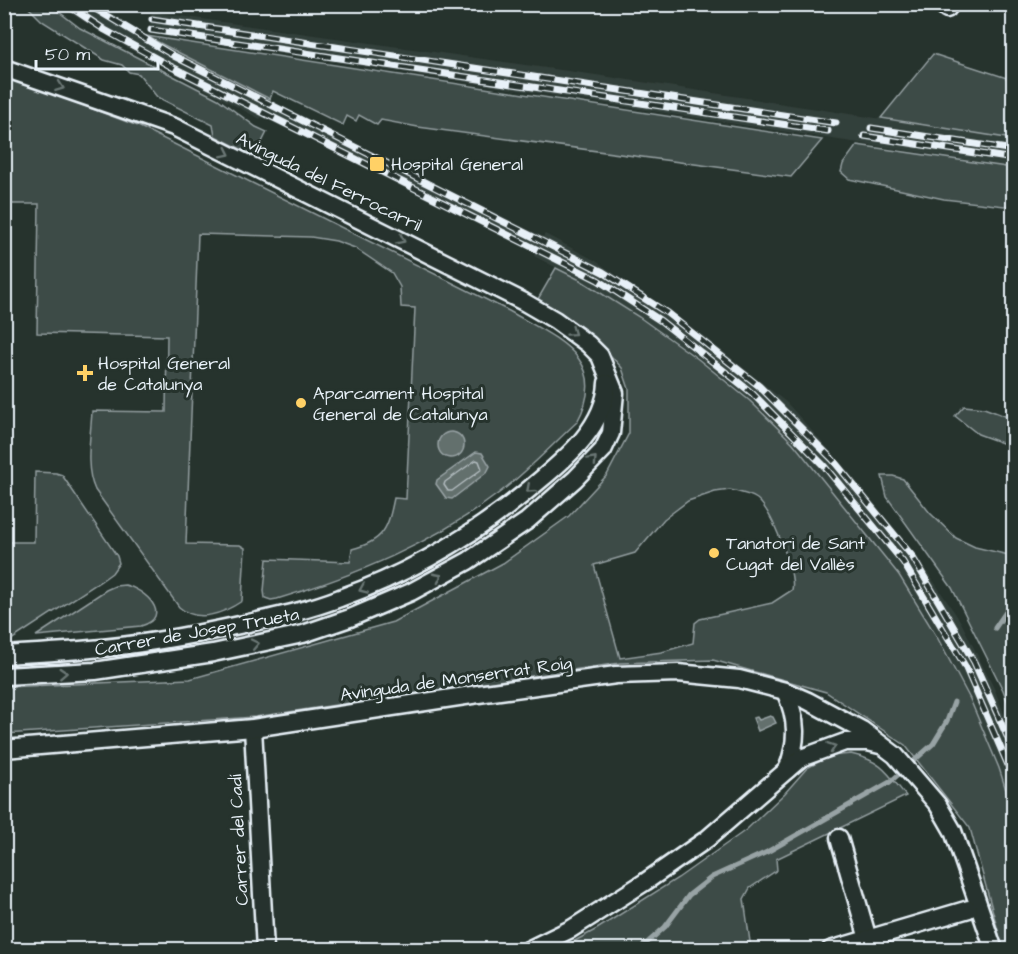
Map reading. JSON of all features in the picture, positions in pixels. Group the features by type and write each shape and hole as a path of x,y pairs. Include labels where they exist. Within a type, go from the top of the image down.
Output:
{"street":[{"name":"Avinguda del Ferrocarril","path":"4,68 174,127 524,302 555,320 588,344 600,356 607,376"},
{"name":"Carrer de Josep Trueta","path":"4,655 93,649 209,631 297,612 342,598 401,572 456,543 513,504 560,463 587,435 598,417 606,393 607,376"},
{"name":"Carrer de Josep Trueta","path":"4,676 95,671 213,653 303,633 350,618 411,592 468,561 526,521 575,479 603,450 611,433 615,393 607,376"},
{"name":"Avinguda de Monserrat Roig","path":"4,749 253,728 485,693 639,674 678,673 739,679 784,691 850,723 889,751 923,786 953,831 994,950"},
{"path":"784,691 796,720 794,753 787,771"},
{"name":"Carrer del Cadí","path":"253,728 265,950"},
{"path":"528,950 571,929 707,839 801,759 845,742 868,742 889,751"},
{"path":"839,838 868,944"},
{"path":"830,950 868,944 969,909"}],"shaded area":[{"path":"26,5 50,5 80,28 218,99 256,127 267,132 255,156 215,136 213,125 157,97 139,74 129,72 122,65 104,60 42,21"},
{"path":"57,5 97,5 143,36 271,102 543,237 545,234 596,261 706,338 787,403 852,476 916,555 961,622 994,688 1013,737 1013,812 999,768 970,699 937,637 899,575 793,443 750,401 698,359 639,317 580,280 534,256 535,253 333,151 262,117 260,119 131,50"},
{"path":"152,12 596,75 1013,139 1013,167 149,33"},
{"path":"146,36 822,140 791,177 418,127 381,120 377,125 359,115 356,121 347,116 343,125 273,91 270,99"},
{"path":"933,54 1013,80 1013,139 881,118"},
{"path":"5,76 138,126 509,311 544,331 560,341 583,366 588,381 586,400 577,422 509,485 447,528 392,556 336,579 277,599 265,598 267,559 350,562 352,549 371,542 383,532 394,498 406,499 415,308 401,307 400,287 392,273 355,248 336,241 311,237 198,234 186,544 240,545 245,548 242,601 211,615 194,615 186,612 179,607 95,490 89,461 92,411 166,412 167,336 37,333 39,204 5,204"},
{"path":"857,145 1013,168 1013,207 944,199 849,179 841,172 843,164"},
{"path":"556,268 580,280 639,317 698,359 750,401 793,443 899,575 937,637 970,699 999,768 1013,812 1013,949 1003,949 970,828 905,745 826,692 713,660 620,663 255,717 5,734 4,687 190,679 393,622 503,563 569,516 607,475 629,433 629,389 622,368 588,331 538,299","holes":["730,490 747,494 757,499 763,506 776,529 787,557 792,590 772,603 700,619 695,623 693,643 662,652 620,658 594,565 635,553 664,519 688,501 715,492"]},
{"path":"964,406 984,408 1013,419 1013,447 978,434 955,416"},
{"path":"35,472 62,475 117,556 119,563 112,573 101,581 11,640 5,641 5,542 34,542"},
{"path":"882,476 903,479 930,513 956,538 975,547 1013,556 1013,716 1003,690 952,588 887,497"},
{"path":"125,585 140,592 152,603 155,616 151,622 141,626 36,636 106,590"},
{"path":"851,754 877,764 906,796 776,859 777,870 750,888 744,899 751,949 560,949 597,929 678,878 746,830 785,793 807,768 830,756"}],"water":[{"path":"451,432 460,436 464,445 460,454 451,458 442,454 438,445 442,436"},
{"path":"476,452 482,453 490,466 487,472 452,499 446,498 436,484 437,480"},
{"path":"770,716 776,723 758,731 753,718 757,717 759,720"}],"waterway":[{"path":"995,628 1014,600"},
{"path":"639,950 665,927 689,895 712,877 767,852 890,782 933,744 947,721 954,702"}],"railway":[{"path":"66,4 105,30 170,66 598,280 661,321 752,393 825,467 903,562 965,666 1014,779"},
{"path":"87,4 174,56 603,272 667,313 759,386 833,460 912,556 974,662 1014,752"},
{"path":"152,19 836,123"},
{"path":"151,30 828,131"},
{"path":"871,128 1014,150"},
{"path":"864,136 1014,159"}],"place":[{"name":"Hospital General","path":"377,164"},
{"name":"Hospital General de Catalunya","path":"85,373"},
{"name":"Aparcament Hospital General de Catalunya","path":"301,403"},
{"name":"Tanatori de Sant Cugat del Vallès","path":"714,553"}]}
